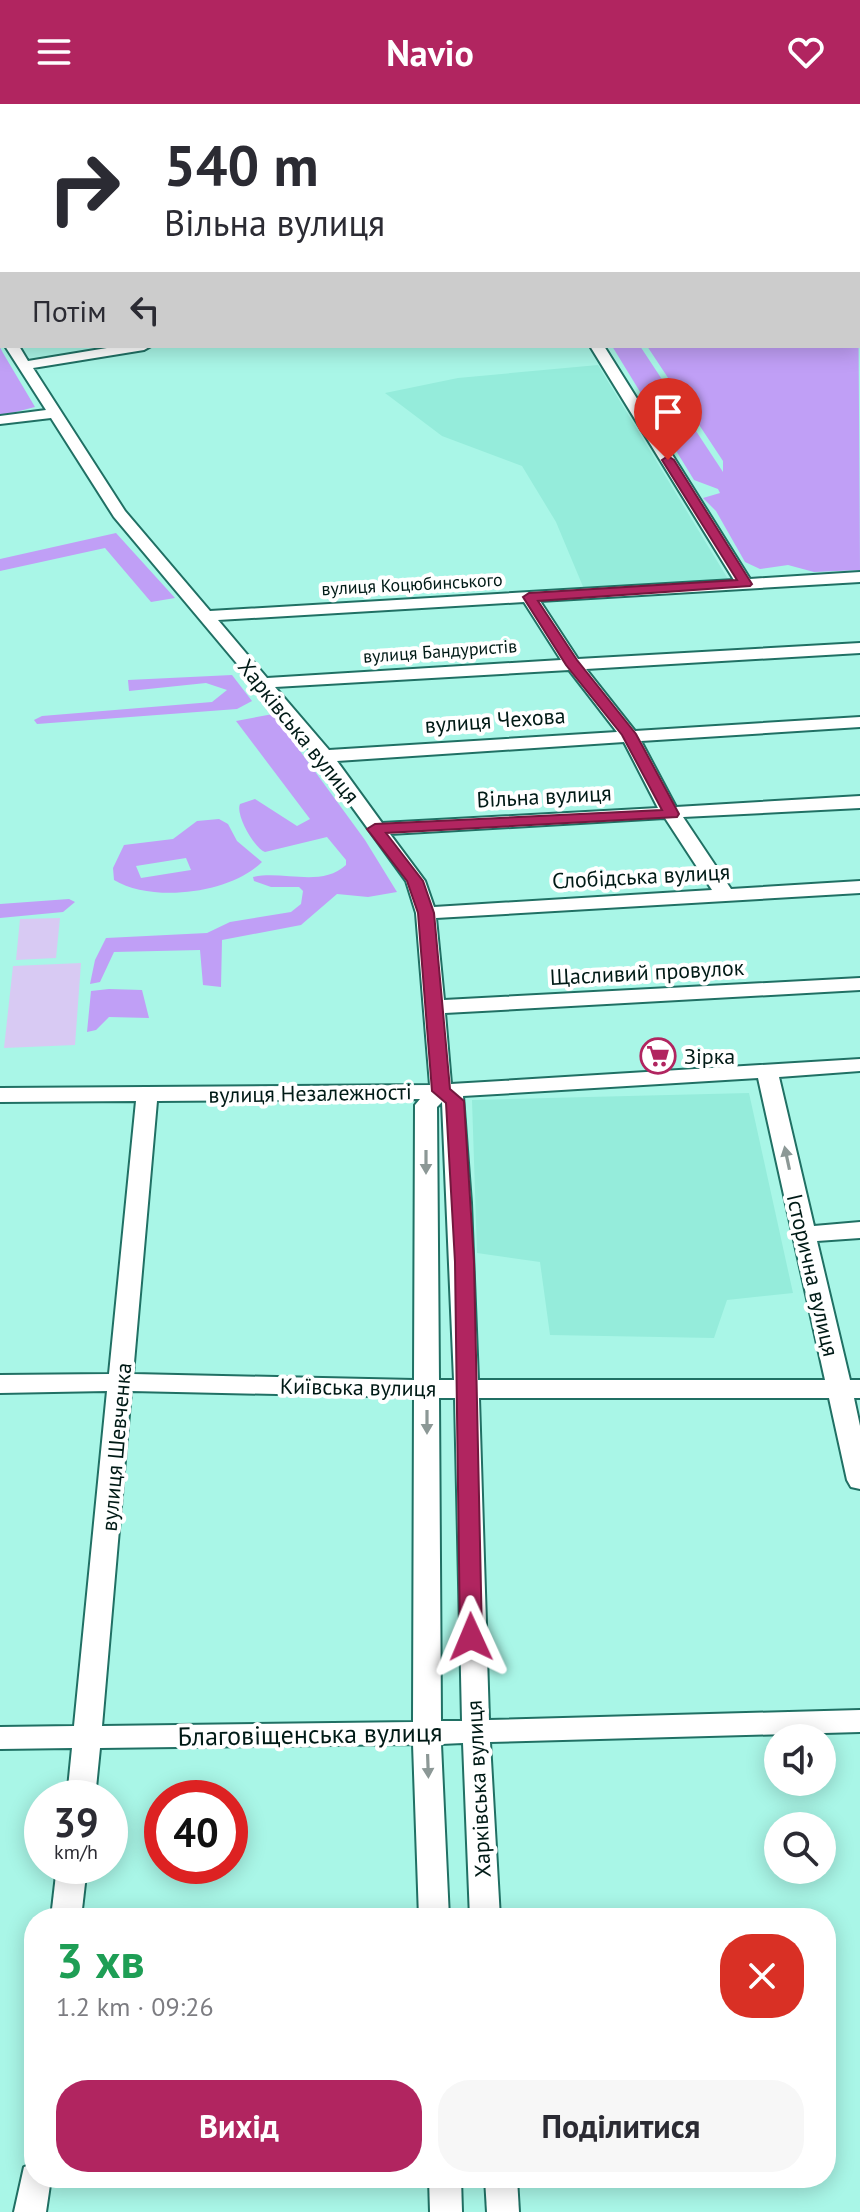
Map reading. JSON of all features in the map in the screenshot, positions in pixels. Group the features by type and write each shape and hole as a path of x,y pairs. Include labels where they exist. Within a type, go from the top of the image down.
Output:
{"street":[{"name":"Харківська вулиця","path":"13,348 52,414 119,514 324,756 415,881 426,913 441,1091"},
{"path":"22,366 132,348"},
{"path":"598,348 745,584"},
{"path":"0,420 52,414"},
{"name":"вулиця Коцюбинського","path":"206,616 860,577"},
{"path":"529,597 571,662 628,734 671,814 725,895"},
{"name":"вулиця Бандуристів","path":"262,683 571,662 860,648"},
{"name":"вулиця Чехова","path":"324,756 628,734 860,722"},
{"name":"Вільна вулиця","path":"375,829 860,802"},
{"name":"Слобідська вулиця","path":"426,913 860,887"},
{"name":"Щасливий провулок","path":"436,1007 860,984"},
{"name":"вулиця Незалежності","path":"0,1095 441,1091 860,1065"},
{"name":"Історична вулиця","path":"767,1070 803,1234 850,1390 860,1480"},
{"name":"Харківська вулиця","path":"441,1091 455,1101 464,1262 474,1730 484,1908"},
{"name":"Харківська вулиця","path":"434,1908 427,1733 426,1105 441,1091"},
{"name":"вулиця Шевченка","path":"83,1780 147,1095"},
{"path":"803,1234 860,1230"},
{"name":"Київська вулиця","path":"0,1384 122,1382 427,1389 850,1390"},
{"name":"Благовіщенська вулиця","path":"0,1738 427,1733 860,1721"},
{"path":"67,1908 70,1884"},
{"path":"30,2212 34,2188"},
{"path":"445,2188 446,2212"},
{"path":"502,2188 503,2212"}],"shaded area":[{"path":"0,348 0,348 35,407 0,416"},
{"path":"613,348 641,348 723,472 723,461 648,348 859,348 860,570 814,572 788,565 760,569 745,562 716,511 703,498 720,493 718,489 694,480"},
{"path":"598,365 728,579 584,589 556,522 522,466 442,436 385,393 458,378"},
{"path":"116,533 175,598 151,602 105,548 0,571 0,559"},
{"path":"232,675 252,701 237,709 37,724 34,720 42,716 212,702 227,690 206,683 129,691 128,680"},
{"path":"273,714 365,840 397,892 368,897 337,894 301,925 222,940 221,987 203,985 200,950 114,952 100,982 90,984 95,960 106,938 207,933 230,922 291,912 301,904 303,891 299,887 271,887 254,881 253,877 325,876 346,865 346,860 327,837 265,852 246,830 240,815 240,804 255,799 297,826 310,819 236,721"},
{"path":"219,819 228,824 237,841 262,862 231,882 190,892 149,891 114,880 113,868 124,845 173,839 197,821","holes":["186,858 191,870 141,878 136,866"]},
{"path":"69,899 75,902 63,912 0,918 0,904"},
{"path":"60,918 56,958 16,960 20,919"},
{"path":"81,963 75,1045 4,1048 13,966"},
{"path":"142,990 149,1018 109,1017 96,1030 87,1032 91,991"},
{"path":"749,1093 793,1293 727,1300 714,1338 550,1335 540,1262 477,1253 472,1100"}],"place":[{"name":"Зірка","path":"658,1056"}],"route":[{"path":"471,1637 464,1262 455,1101 441,1091 426,913 415,881 375,829 671,814 628,734 571,662 529,597 745,584 668,460"}]}
